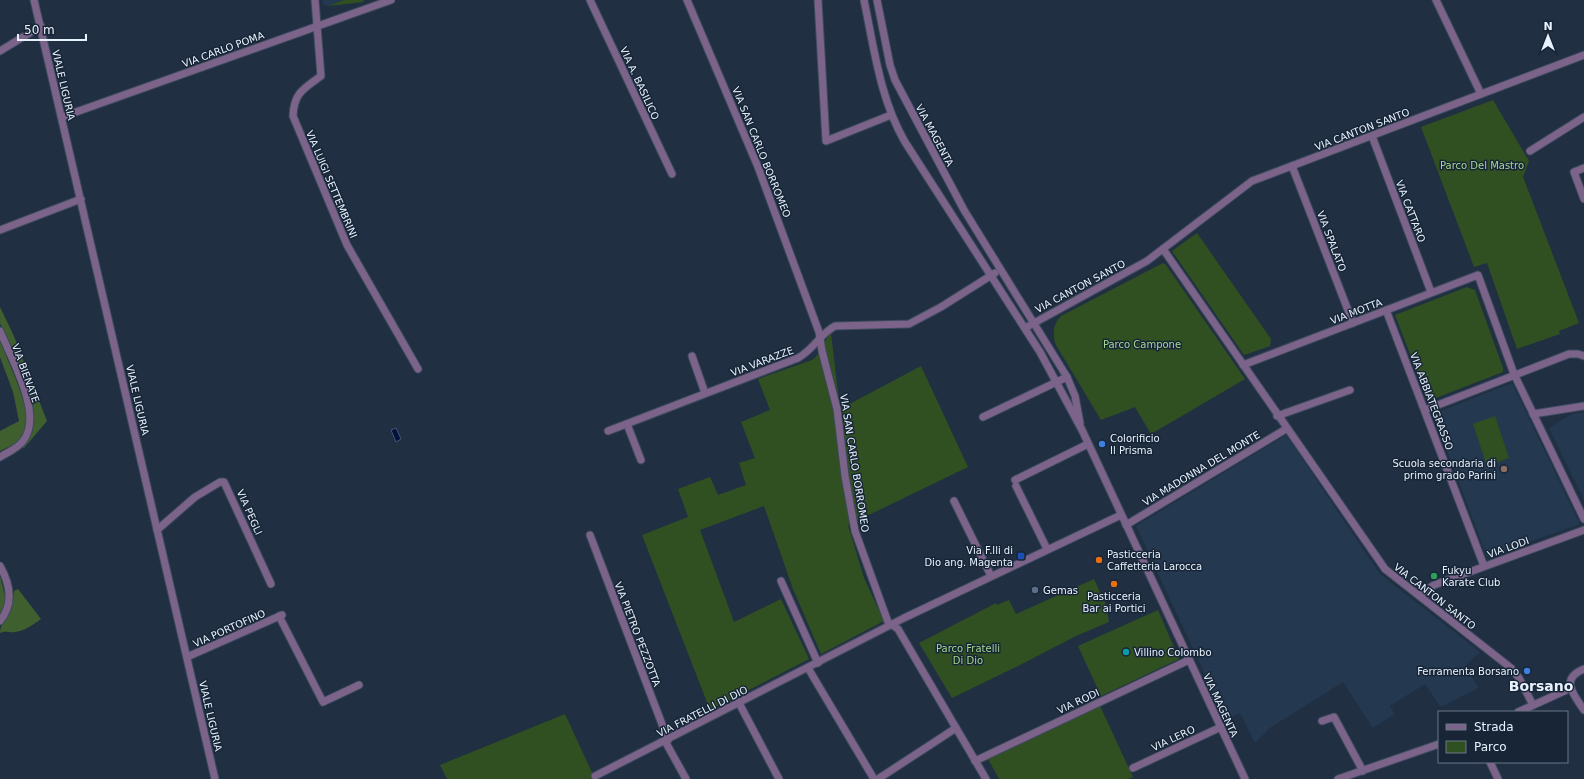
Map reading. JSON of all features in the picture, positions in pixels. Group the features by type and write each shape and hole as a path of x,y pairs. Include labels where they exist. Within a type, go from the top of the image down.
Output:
{"street":[{"path":"0,51 41,26 34,0"},
{"name":"VIA LUIGI SETTEMBRINI","path":"315,0 321,76 298,94 295,100 294,116 347,245 418,369"},
{"name":"VIA CARLO POMA","path":"62,117 392,0"},
{"name":"VIA A. BASILICO","path":"590,0 672,174"},
{"name":"VIA SAN CARLO BORROMEO","path":"687,0 758,167 819,332 819,340 837,408 845,476 855,531 888,620 898,629 986,779"},
{"path":"818,0 826,141 891,115"},
{"name":"VIA MAGENTA","path":"864,0 878,68 891,115 905,142 992,275 1057,382 1082,430 1245,779"},
{"name":"VIA MAGENTA","path":"877,0 890,65 910,110 960,201 1067,377 1075,396 1082,430"},
{"path":"1436,0 1481,94"},
{"name":"VIALE LIGURIA","path":"41,26 215,779"},
{"name":"VIA CANTON SANTO","path":"1025,328 1137,267 1163,249 1247,184 1584,55"},
{"path":"878,68 890,65"},
{"path":"1530,151 1584,117"},
{"name":"VIA CATTARO","path":"1372,136 1431,292"},
{"name":"VIA SPALATO","path":"1292,166 1353,323"},
{"path":"1584,168 1574,172 1584,199"},
{"path":"0,230 81,199"},
{"name":"VIA CANTON SANTO","path":"1163,249 1286,429 1385,569 1511,668 1519,678 1533,705"},
{"path":"992,275 1001,269"},
{"name":"VIA VARAZZE","path":"608,431 798,358 812,349 830,329 840,326 909,324 941,307 992,275"},
{"name":"VIA MOTTA","path":"1243,365 1476,275 1479,276 1514,374"},
{"name":"VIA ABBIATEGRASSO","path":"1386,310 1484,566"},
{"name":"VIA BIENATE","path":"0,332 25,393 30,422 28,432 22,443 0,457"},
{"path":"1425,410 1514,374 1571,354 1584,356"},
{"path":"692,356 705,393"},
{"path":"1514,374 1584,519"},
{"path":"982,417 1067,377"},
{"path":"1277,416 1350,390"},
{"path":"1533,414 1584,406"},
{"path":"627,424 641,460"},
{"name":"VIA MADONNA DEL MONTE","path":"1126,525 1286,429"},
{"path":"1048,549 1016,483 1088,444"},
{"name":"VIA PEGLI","path":"157,530 195,497 220,482 224,482 271,584"},
{"path":"954,502 991,576"},
{"name":"VIA FRATELLI DI DIO","path":"595,776 991,576 1121,515"},
{"name":"VIA LODI","path":"1419,595 1434,585 1584,530"},
{"name":"VIA PIETRO PEZZOTTA","path":"590,536 666,740 686,779"},
{"path":"0,566 7,581 9,599 8,608 0,621"},
{"path":"781,581 818,663"},
{"name":"VIA PORTOFINO","path":"187,657 281,615 323,702 326,702 359,685"},
{"name":"VIA RODI","path":"975,761 1189,660"},
{"path":"808,668 874,779"},
{"path":"1584,669 1573,676 1570,682 1571,688 1584,710"},
{"path":"1520,711 1571,688"},
{"path":"738,703 780,779"},
{"path":"1322,721 1334,716 1363,770"},
{"name":"VIA LERO","path":"1133,768 1221,727"},
{"path":"878,779 956,728"},
{"path":"1338,779 1438,744"},
{"path":"1490,763 1498,779"}],"shaded area":[{"path":"322,0 344,0 328,6 324,5"},
{"name":"Scuola secondaria di primo grado Parini","path":"1512,383 1580,524 1487,557 1433,414"},
{"path":"1584,412 1584,500 1549,428 1572,414"},
{"path":"1286,435 1380,574 1480,652 1465,666 1479,688 1441,707 1425,684 1390,706 1395,714 1373,728 1343,682 1271,727 1255,743 1240,713 1226,720 1136,526"}],"green space":[{"path":"344,0 363,0 364,2 328,6"},
{"name":"Parco Del Mastro","path":"1493,100 1529,161 1523,177 1579,323 1559,331 1560,334 1517,349 1487,263 1474,267 1421,127"},
{"path":"1197,233 1271,339 1270,346 1244,355 1172,251"},
{"name":"Parco Campone","path":"1163,263 1166,265 1245,379 1151,434 1135,407 1101,420 1056,345 1054,334 1056,322 1061,316"},
{"path":"1467,287 1475,290 1503,368 1503,372 1428,401 1395,315"},
{"path":"0,307 13,334 47,421 24,448 22,447 32,430 33,410 0,323"},
{"path":"831,333 840,409 921,366 968,467 848,525 864,578 884,621 821,654 793,589 764,506 700,530 734,622 781,599 809,659 710,710 642,535 688,517 678,489 710,477 718,495 746,485 739,463 755,458 741,422 770,410 758,379 812,360 818,354"},
{"path":"0,341 19,387 26,412 27,424 25,433 21,439 0,451 0,431 19,421 13,392 0,357"},
{"path":"1495,416 1509,458 1487,466 1473,424"},
{"path":"0,576 6,600 0,616"},
{"name":"Parco Fratelli Di Dio","path":"1094,579 1106,605 1109,622 1076,636 952,698 919,643 996,603 997,605 1009,600 1016,614"},
{"path":"18,589 41,619 22,630 0,633 1,627 8,616 13,602 14,591"},
{"path":"1158,610 1179,659 1101,696 1078,646"},
{"path":"1100,706 1133,777 1128,779 999,779 988,759"},
{"path":"565,714 595,779 447,779 440,765"}],"water":[{"path":"396,428 401,439 396,442 391,430"}],"place":[{"name":"Colorificio Il Prisma","path":"1102,444"},
{"name":"Scuola secondaria di primo grado Parini","path":"1504,469"},
{"name":"Via F.lli di Dio ang. Magenta","path":"1021,556"},
{"name":"Pasticceria Caffetteria Larocca","path":"1099,560"},
{"name":"Fukyu Karate Club","path":"1434,576"},
{"name":"Pasticceria Bar ai Portici","path":"1114,584"},
{"name":"Gemas","path":"1035,590"},
{"name":"Villino Colombo","path":"1126,652"},
{"name":"Ferramenta Borsano","path":"1527,671"}],"district":[{"name":"Borsano","path":"1541,686"}]}
